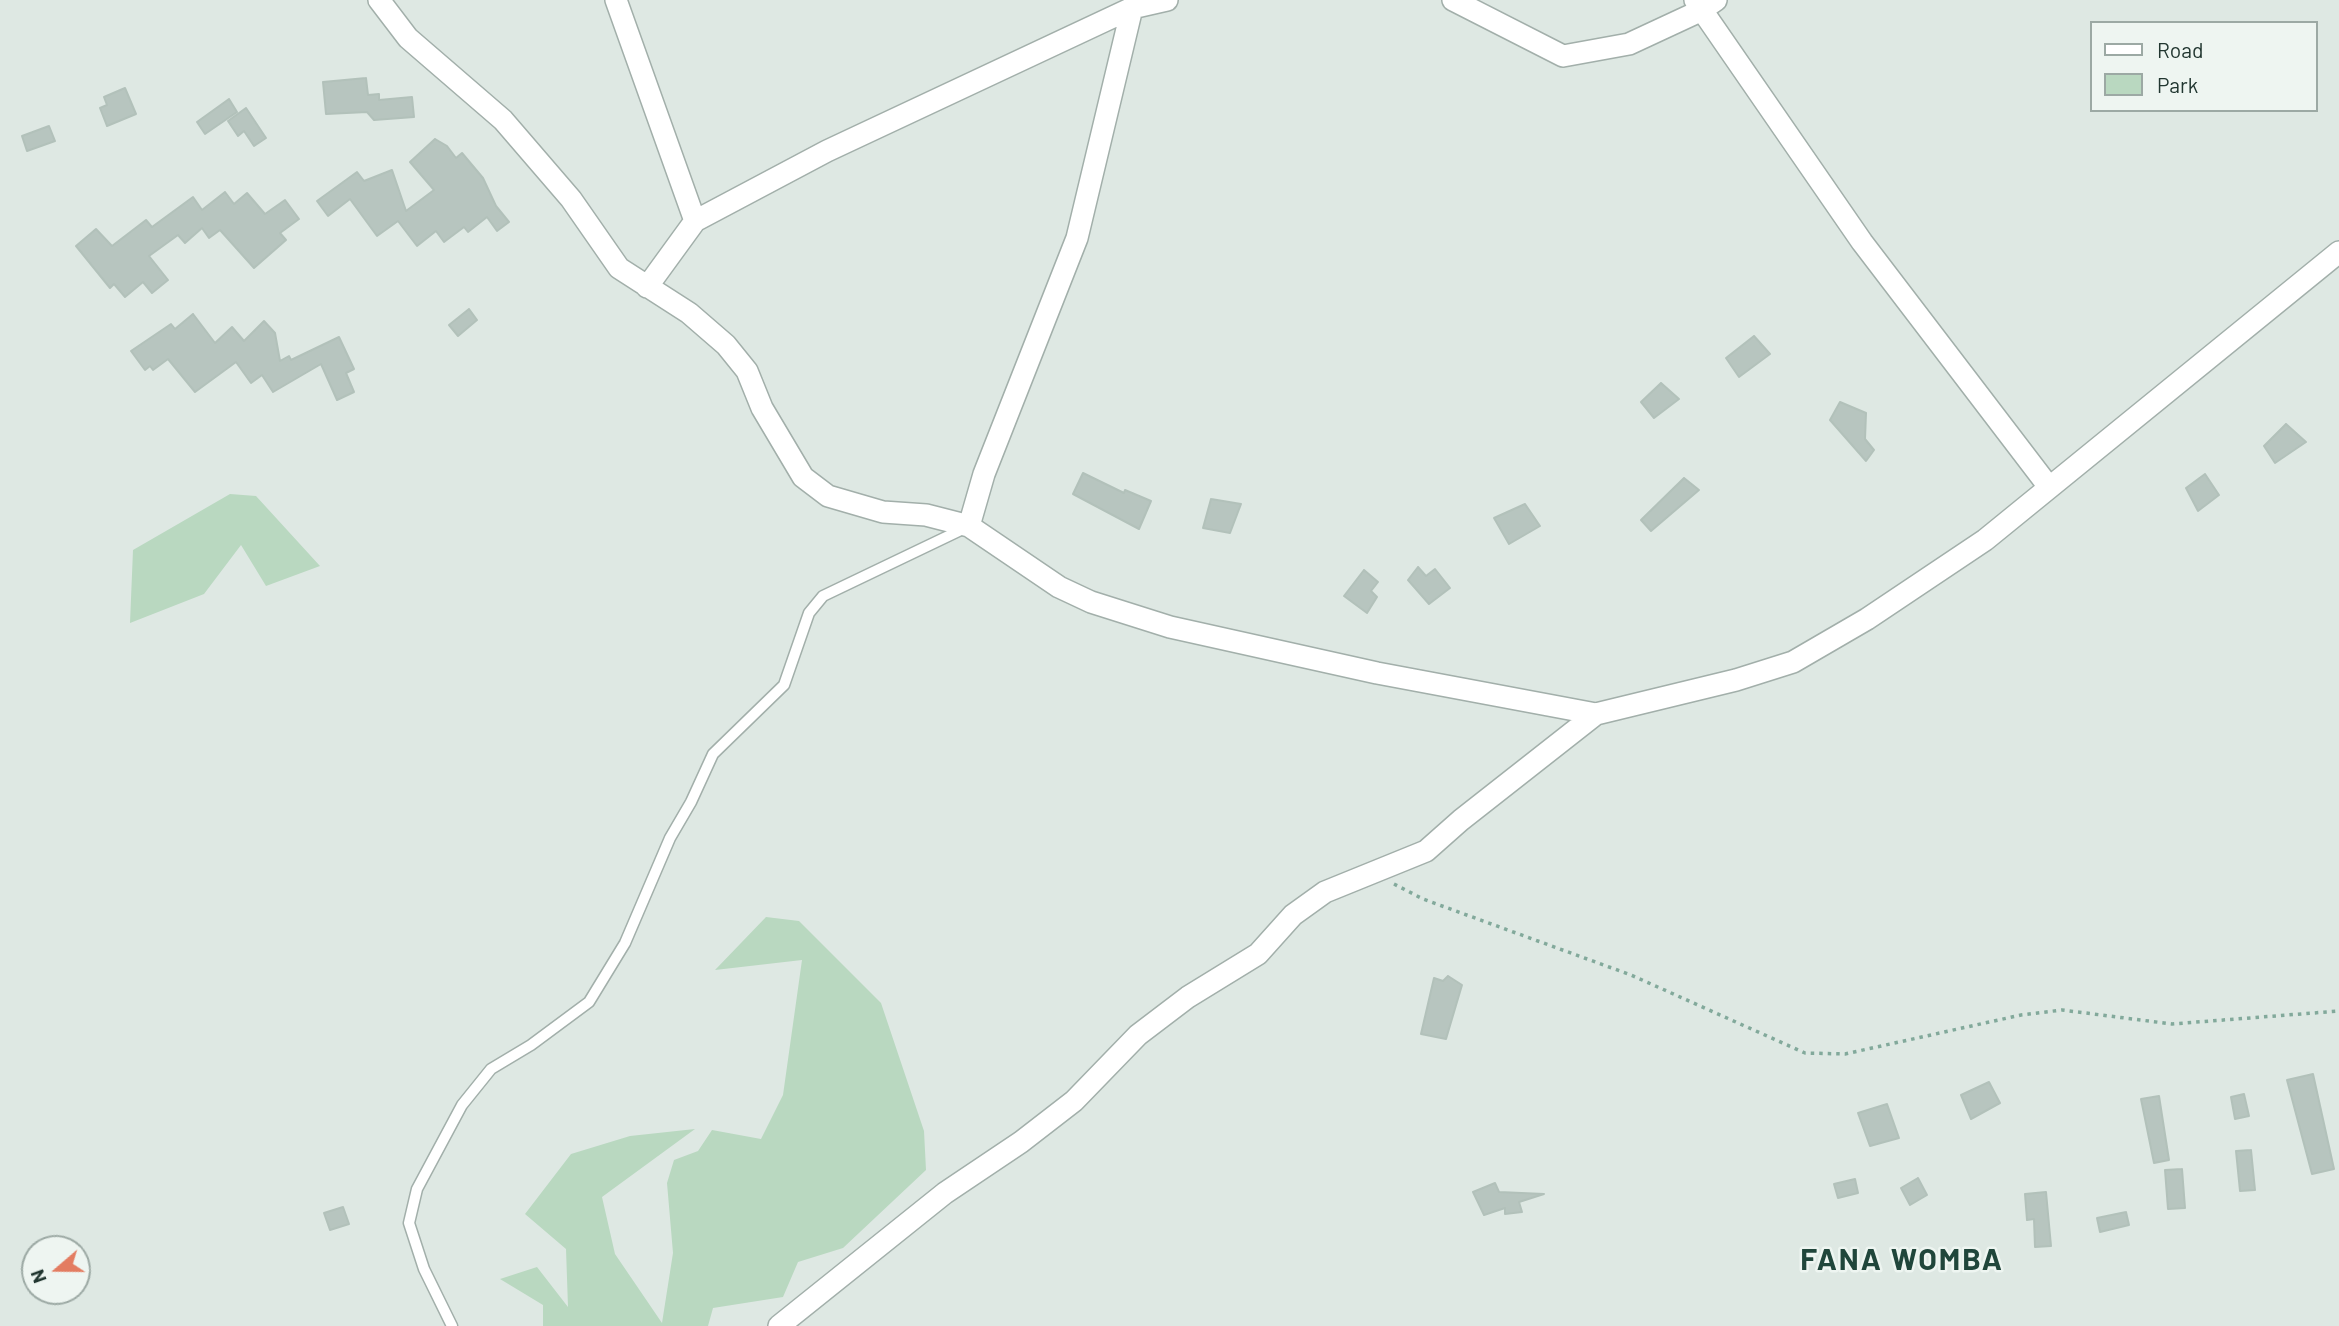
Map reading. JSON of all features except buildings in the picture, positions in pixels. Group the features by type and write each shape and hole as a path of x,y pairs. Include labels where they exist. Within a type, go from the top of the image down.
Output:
{"street":[{"path":"379,0 408,38 503,120 571,199 620,268 689,313 726,345 747,371 762,408 803,477 828,496 884,512 926,515 969,526 1059,587 1091,602 1170,627 1377,673 1596,714 1735,680 1793,662 1867,620 1985,540 2161,400 2339,252"},
{"path":"616,0 695,221"},
{"path":"647,287 695,221 827,150 1132,8 1167,0"},
{"path":"1453,0 1563,56 1629,44 1704,4 1862,242 2049,487"},
{"path":"969,526 984,474 1077,239 1132,8"},
{"path":"779,1326 945,1193 1021,1142 1074,1101 1138,1035 1188,997 1258,954 1293,915 1325,892 1426,851 1461,820 1596,714"}],"lane":[{"path":"452,1326 424,1269 410,1223 416,1189 462,1105 491,1069 531,1045 589,1002 625,943 670,838 691,802 713,754 785,685 809,613 816,604 833,591 969,526"}],"path":[{"path":"1372,874 1423,899 1632,975 1805,1053 1844,1054 2021,1015 2062,1010 2172,1024 2339,1011"}],"green space":[{"path":"230,494 256,496 320,566 266,586 241,545 204,594 130,623 133,550"},
{"path":"766,917 799,921 881,1003 924,1131 926,1170 843,1248 798,1262 783,1297 713,1308 708,1326 543,1326 543,1305 500,1279 537,1267 568,1307 566,1249 525,1214 571,1154 630,1136 695,1129 602,1197 615,1254 662,1323 673,1253 667,1183 674,1160 698,1151 712,1130 761,1139 783,1095 802,960 715,970"}],"district":[{"name":"FANA WOMBA","path":"1902,1260"}]}
